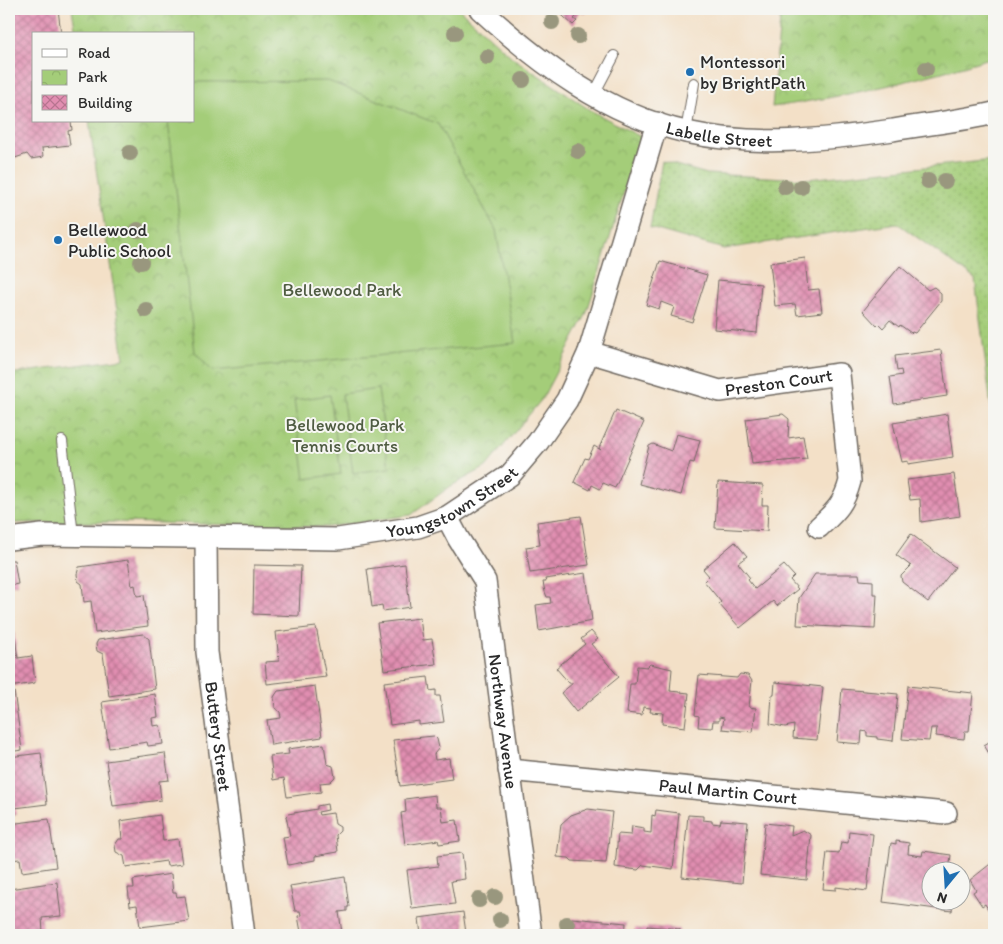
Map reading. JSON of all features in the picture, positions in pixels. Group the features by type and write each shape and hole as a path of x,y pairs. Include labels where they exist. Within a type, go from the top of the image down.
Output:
{"street":[{"name":"Labelle Street","path":"480,9 540,61 610,104 657,123 686,132 756,139 835,138 994,113"},
{"name":"Youngstown Street","path":"9,539 42,535 73,535 338,539 418,527 447,517 510,475 538,442 567,400 589,352 657,123"},
{"name":"Preston Court","path":"589,352 720,391 839,374 850,481 846,497 838,509 818,527"},
{"name":"Northway Avenue","path":"447,517 485,581 531,935"},
{"name":"Buttery Street","path":"206,537 207,652 244,935"},
{"name":"Paul Martin Court","path":"509,770 946,813"}],"lane":[{"path":"594,94 614,56"},
{"path":"686,132 694,83"},
{"path":"62,441 73,535"}],"green space":[{"name":"Bellewood Park","path":"72,9 459,9 513,58 590,110 641,137 586,315 542,399 486,467 451,486 411,515 327,527 117,522 9,523 9,374 124,359 89,122 195,122 195,32 76,32"},
{"path":"781,9 994,9 993,57 939,73 884,86 772,107"},
{"path":"328,81 438,124 496,230 515,343 212,371 195,352 168,122 195,122 195,82"},
{"path":"994,160 994,431 975,279 897,223 724,249 650,228 662,161 707,174 807,179"},
{"path":"378,389 389,468 353,473 342,394"},
{"path":"330,395 341,474 305,479 294,400"}],"building":[{"path":"9,9 58,9 61,32 32,32 32,122 71,122 72,130 68,131 70,145 42,148 43,157 31,159 27,154 9,160"},
{"path":"555,9 589,9 584,14 581,11 574,19 577,21 573,25"},
{"path":"805,258 808,290 819,289 822,312 797,315 795,304 775,306 770,263"},
{"path":"660,261 707,275 692,322 671,316 674,307 661,302 659,309 646,305"},
{"path":"900,266 928,290 934,287 941,293 941,301 915,333 911,333 900,325 899,327 890,320 883,328 879,324 877,326 863,311"},
{"path":"718,280 761,284 757,333 714,329"},
{"path":"941,350 947,396 894,404 890,377 902,375 901,370 897,371 895,356"},
{"path":"616,410 644,422 615,488 603,483 600,489 592,485 590,490 574,482 585,458 588,459 594,446 601,450 599,448"},
{"path":"783,414 789,419 788,438 803,436 807,459 752,464 746,419"},
{"path":"947,414 953,457 908,464 908,461 902,462 893,423"},
{"path":"676,434 700,440 694,463 690,462 681,495 639,484 649,446 653,444 671,451"},
{"path":"954,474 960,516 921,522 920,499 910,500 907,480"},
{"path":"718,482 763,485 762,505 768,505 767,531 715,528"},
{"path":"581,516 589,565 530,573 526,547 540,545 537,522"},
{"path":"911,534 955,567 928,602 902,582 901,576 911,566 896,555"},
{"path":"735,542 747,556 738,563 750,578 748,580 755,589 784,565 794,576 790,580 798,589 777,606 773,601 740,628 719,604 721,602 704,581 709,576 703,569"},
{"path":"9,560 14,560 18,584 9,586"},
{"path":"128,560 132,586 135,585 137,596 144,595 148,626 95,633 91,601 84,602 82,584 78,581 79,567"},
{"path":"405,564 410,607 383,611 382,605 372,607 367,569"},
{"path":"254,565 301,566 299,616 253,614"},
{"path":"586,573 592,621 539,631 536,605 551,603 550,597 547,597 545,592 543,582 546,582 545,579"},
{"path":"815,574 859,574 860,580 873,581 873,594 877,594 875,629 797,625 799,598"},
{"path":"420,618 423,640 432,639 436,664 384,670 377,623"},
{"path":"13,625 18,658 32,656 35,683 9,687 9,626"},
{"path":"316,627 326,677 267,684 265,662 279,661 276,632"},
{"path":"591,631 598,639 591,644 619,677 576,712 561,693 573,683 569,683 556,668 585,644 581,639"},
{"path":"143,634 149,639 155,689 109,696 103,654 97,651 96,644 98,640"},
{"path":"650,664 672,669 670,691 689,693 685,727 662,724 663,713 650,712 651,708 643,707 642,715 627,713 630,684 635,684 637,666 647,667"},
{"path":"740,674 748,675 752,681 749,707 756,708 753,732 722,729 724,718 719,717 719,721 713,721 712,728 698,727 699,716 695,715 699,675 737,678"},
{"path":"428,677 430,691 436,690 436,696 440,696 444,722 419,725 419,721 390,725 384,682"},
{"path":"775,682 823,687 817,740 793,738 794,725 785,727 770,724"},
{"path":"315,686 322,737 271,745 267,720 281,718 280,712 275,708 274,697 278,691"},
{"path":"908,686 973,693 969,731 965,731 964,739 936,736 937,728 931,728 929,741 902,739"},
{"path":"842,689 898,694 893,741 867,736 867,732 862,731 861,744 837,742"},
{"path":"9,691 14,691 22,750 9,752"},
{"path":"155,694 158,717 152,718 153,726 160,725 163,744 148,746 147,742 109,748 102,702"},
{"path":"434,736 437,739 439,748 434,754 435,760 449,758 452,779 400,786 393,740"},
{"path":"994,739 994,762 984,745"},
{"path":"324,744 327,764 333,766 335,777 330,782 320,783 321,792 287,797 284,778 273,780 270,756 289,754 288,749"},
{"path":"41,753 47,804 15,808 16,815 9,816 9,757"},
{"path":"165,753 169,780 159,781 161,800 113,806 106,761"},
{"path":"435,795 436,807 441,807 443,822 457,820 460,841 439,844 438,840 405,845 401,813 406,812 405,799"},
{"path":"327,804 328,810 318,812 319,815 333,813 335,824 340,827 340,831 336,835 338,852 315,856 315,860 288,865 283,837 290,836 286,816 288,814 317,809 317,806"},
{"path":"588,809 612,812 606,863 572,861 569,858 557,857 561,824 571,815"},
{"path":"656,810 679,813 673,869 643,865 638,870 615,867 618,834 631,835 632,826 644,828 644,832 651,833 652,815 655,816"},
{"path":"160,815 163,841 178,839 182,864 167,866 166,861 126,867 124,856 116,852 115,845 119,839 122,839 120,821"},
{"path":"688,815 703,816 703,820 720,824 721,820 748,822 742,883 682,877"},
{"path":"49,819 56,867 22,872 20,859 9,860 9,824"},
{"path":"765,823 792,826 791,835 803,830 811,835 807,880 760,875"},
{"path":"849,831 873,834 867,891 836,887 836,890 823,889 827,852 839,853 841,842 848,843"},
{"path":"896,841 909,843 908,854 922,856 923,851 951,855 950,862 920,862 920,907 883,902 891,843 896,844"},
{"path":"462,853 465,879 451,881 455,904 412,909 407,870 438,866 437,856"},
{"path":"994,861 994,912 991,914 985,904 982,906 973,892 976,890 970,880"},
{"path":"171,874 173,893 176,893 177,897 185,896 189,921 140,927 137,905 130,906 128,888 134,888 133,880"},
{"path":"345,877 349,907 347,907 347,911 339,912 342,933 336,935 304,935 301,932 298,916 301,915 300,911 295,911 290,886"},
{"path":"57,882 61,916 42,918 43,932 9,935 9,889"},
{"path":"463,912 466,933 474,932 474,935 421,935 419,918"},
{"path":"572,918 626,923 625,935 570,935"},
{"path":"647,926 680,929 679,935 634,935 635,928 647,929"}],"place":[{"name":"Montessori by BrightPath","path":"690,72"},
{"name":"Bellewood Public School","path":"58,240"}],"park label":[{"name":"Bellewood Park Tennis Courts","path":"345,435"}]}
